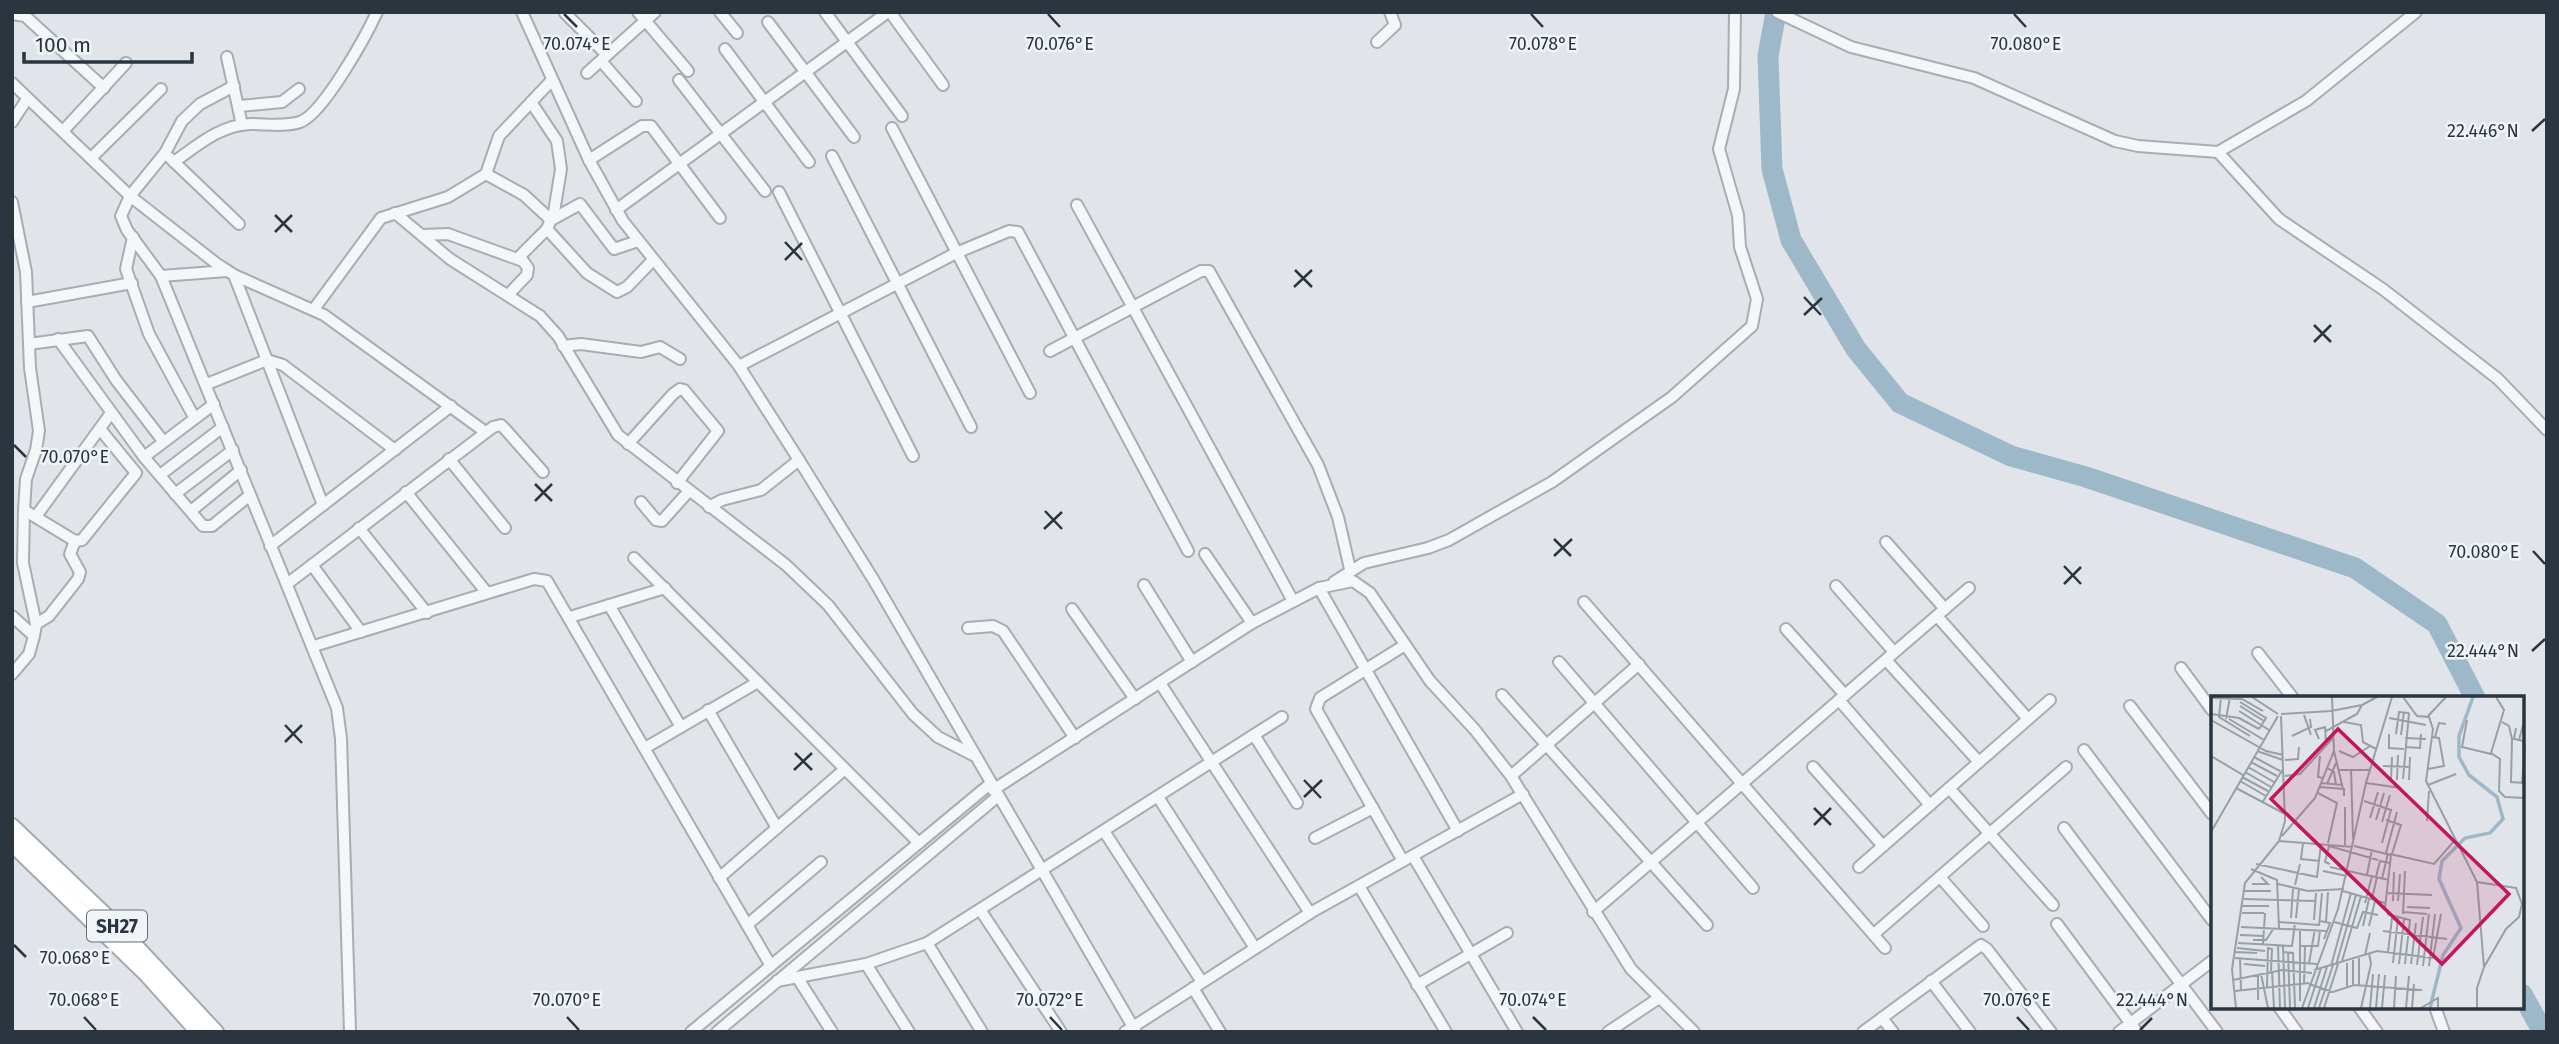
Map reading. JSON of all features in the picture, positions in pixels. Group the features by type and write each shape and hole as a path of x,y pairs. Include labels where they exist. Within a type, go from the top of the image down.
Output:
{"main road":[{"name":"SH27","path":"12,826 119,928 216,1032"},
{"name":"SH27","path":"12,844 137,966 198,1032"}],"street":[{"path":"174,162 210,136 242,125 289,124 306,119 320,104 377,12"},
{"path":"522,12 589,160 616,210 738,366 799,460 873,579 1132,1030 1310,913 1522,794"},
{"path":"587,73 641,17 655,12"},
{"path":"720,12 737,33"},
{"path":"825,12 902,116"},
{"path":"616,210 889,12 943,85"},
{"path":"1377,42 1395,25 1390,12"},
{"path":"1333,584 1350,569 1364,563 1428,548 1449,540 1563,475 1672,397 1752,326 1757,299 1742,254 1738,215 1718,149 1734,89 1735,12"},
{"path":"1777,12 1851,47 1974,78 2115,141 2138,146 2218,152 2306,101 2416,12"},
{"path":"565,13 636,101"},
{"path":"12,14 25,16 104,88"},
{"path":"641,17 688,71"},
{"path":"768,22 854,137"},
{"path":"725,49 809,162"},
{"path":"227,57 242,125"},
{"path":"64,131 126,64"},
{"path":"314,309 378,222 395,213 448,197 486,174 499,136 552,80"},
{"path":"680,80 765,191"},
{"path":"12,83 130,196 230,273 314,309 484,431"},
{"path":"234,86 220,91 190,112 175,130 165,153 130,196 121,216 161,276 337,708 341,738 350,1032"},
{"path":"91,158 161,89"},
{"path":"239,106 282,102 299,89"},
{"path":"12,122 27,99"},
{"path":"531,102 557,141 561,157 560,183 549,225"},
{"path":"589,160 647,125 655,128 720,218"},
{"path":"892,128 1030,393"},
{"path":"2218,152 2279,219 2375,284 2510,389 2547,430"},
{"path":"165,153 239,223"},
{"path":"832,156 971,427"},
{"path":"486,174 524,195 587,273 612,291 622,292 653,260"},
{"path":"779,192 913,456"},
{"path":"12,202 26,272 29,345 39,431 26,479 23,563 36,624 29,654 12,674"},
{"path":"518,258 549,225 580,204 614,249 638,241"},
{"path":"1077,205 1293,601"},
{"path":"395,213 450,259 540,316 563,346 604,416 628,444 773,553 828,605 888,684 928,728 947,743 973,755"},
{"path":"738,366 957,253 1009,231 1018,232 1188,551"},
{"path":"422,234 448,234 518,258 527,265 529,271 508,295"},
{"path":"133,237 126,264 149,334 194,417"},
{"path":"1050,351 1201,271 1213,275 1318,465 1338,517 1350,569"},
{"path":"161,276 230,273"},
{"path":"230,273 323,505"},
{"path":"27,302 132,283"},
{"path":"29,345 85,334 91,338 116,380 163,441"},
{"path":"58,339 144,457 208,527 250,495"},
{"path":"563,346 581,344 636,352 660,347 680,359"},
{"path":"206,384 267,360 290,370 395,450"},
{"path":"628,444 673,394 680,389 684,390 718,430 677,483"},
{"path":"144,457 214,404"},
{"path":"271,546 451,406"},
{"path":"37,515 111,413"},
{"path":"287,584 484,431 501,425 543,472"},
{"path":"160,475 223,427"},
{"path":"24,510 37,515 75,541 82,540 136,473 100,429"},
{"path":"175,494 233,450"},
{"path":"449,459 505,528"},
{"path":"709,506 761,490 799,460"},
{"path":"191,511 240,470"},
{"path":"641,502 656,520 662,521 689,491"},
{"path":"406,492 487,593"},
{"path":"359,528 426,613"},
{"path":"36,624 49,616 79,575 70,554 75,541"},
{"path":"1886,542 2028,719"},
{"path":"1205,554 1252,623"},
{"path":"635,558 919,843"},
{"path":"312,565 361,632"},
{"path":"314,646 541,579 552,587 570,617 771,966"},
{"path":"691,1032 919,843 993,790 1252,623 1319,588 1353,581 1365,587 1430,681 1480,735 1511,776 1593,912 1631,969 1694,1032"},
{"path":"1144,585 1192,662"},
{"path":"1836,586 1890,656 1979,762"},
{"path":"570,617 665,588"},
{"path":"1319,588 1458,831"},
{"path":"1593,912 1969,588"},
{"path":"1584,602 1885,948"},
{"path":"609,605 681,727"},
{"path":"1072,609 1135,699"},
{"path":"12,616 34,636"},
{"path":"968,628 993,626 1003,631 1074,738"},
{"path":"1786,629 1930,805"},
{"path":"1405,645 1320,698 1316,709 1373,808 1471,954 1517,1032"},
{"path":"2258,653 2291,696"},
{"path":"1559,662 1753,888"},
{"path":"1511,776 1639,664"},
{"path":"2181,668 2211,707"},
{"path":"645,748 758,682"},
{"path":"1160,683 1310,913"},
{"path":"1502,695 1707,925"},
{"path":"1860,867 2050,700"},
{"path":"2130,706 2211,811"},
{"path":"708,710 777,828"},
{"path":"777,981 866,964 927,943 1282,717"},
{"path":"1254,735 1297,803"},
{"path":"2084,750 2211,917"},
{"path":"1813,767 1883,846"},
{"path":"1874,934 2066,767"},
{"path":"719,878 845,769"},
{"path":"1949,788 2053,905"},
{"path":"717,1032 731,1027 777,981 993,790"},
{"path":"1157,797 1255,948"},
{"path":"1315,838 1373,808"},
{"path":"2064,828 2217,1032"},
{"path":"1104,831 1198,985 1220,1032"},
{"path":"747,925 821,862"},
{"path":"1940,877 1983,926"},
{"path":"1359,886 1446,1032"},
{"path":"981,911 1061,1032"},
{"path":"2057,924 2134,1027"},
{"path":"1418,985 1507,933"},
{"path":"927,943 982,1032"},
{"path":"1863,1032 1977,946 1984,947 2051,1032"},
{"path":"2119,1032 2134,1027 2211,963"},
{"path":"866,964 909,1032"},
{"path":"797,977 832,1032"},
{"path":"1931,981 1970,1032"},
{"path":"1608,1032 1624,1028 1636,1015 1660,998"},
{"path":"2280,1009 2297,1032"},
{"path":"2360,1009 2377,1032"},
{"path":"2436,1009 2444,1032"},
{"path":"1882,1017 1893,1032"}],"waterway":[{"path":"1776,12 1768,56 1772,169 1791,240 1856,349 1900,403 2011,456 2086,477 2355,568 2437,624 2474,696"},
{"path":"2524,998 2543,1032"}]}
